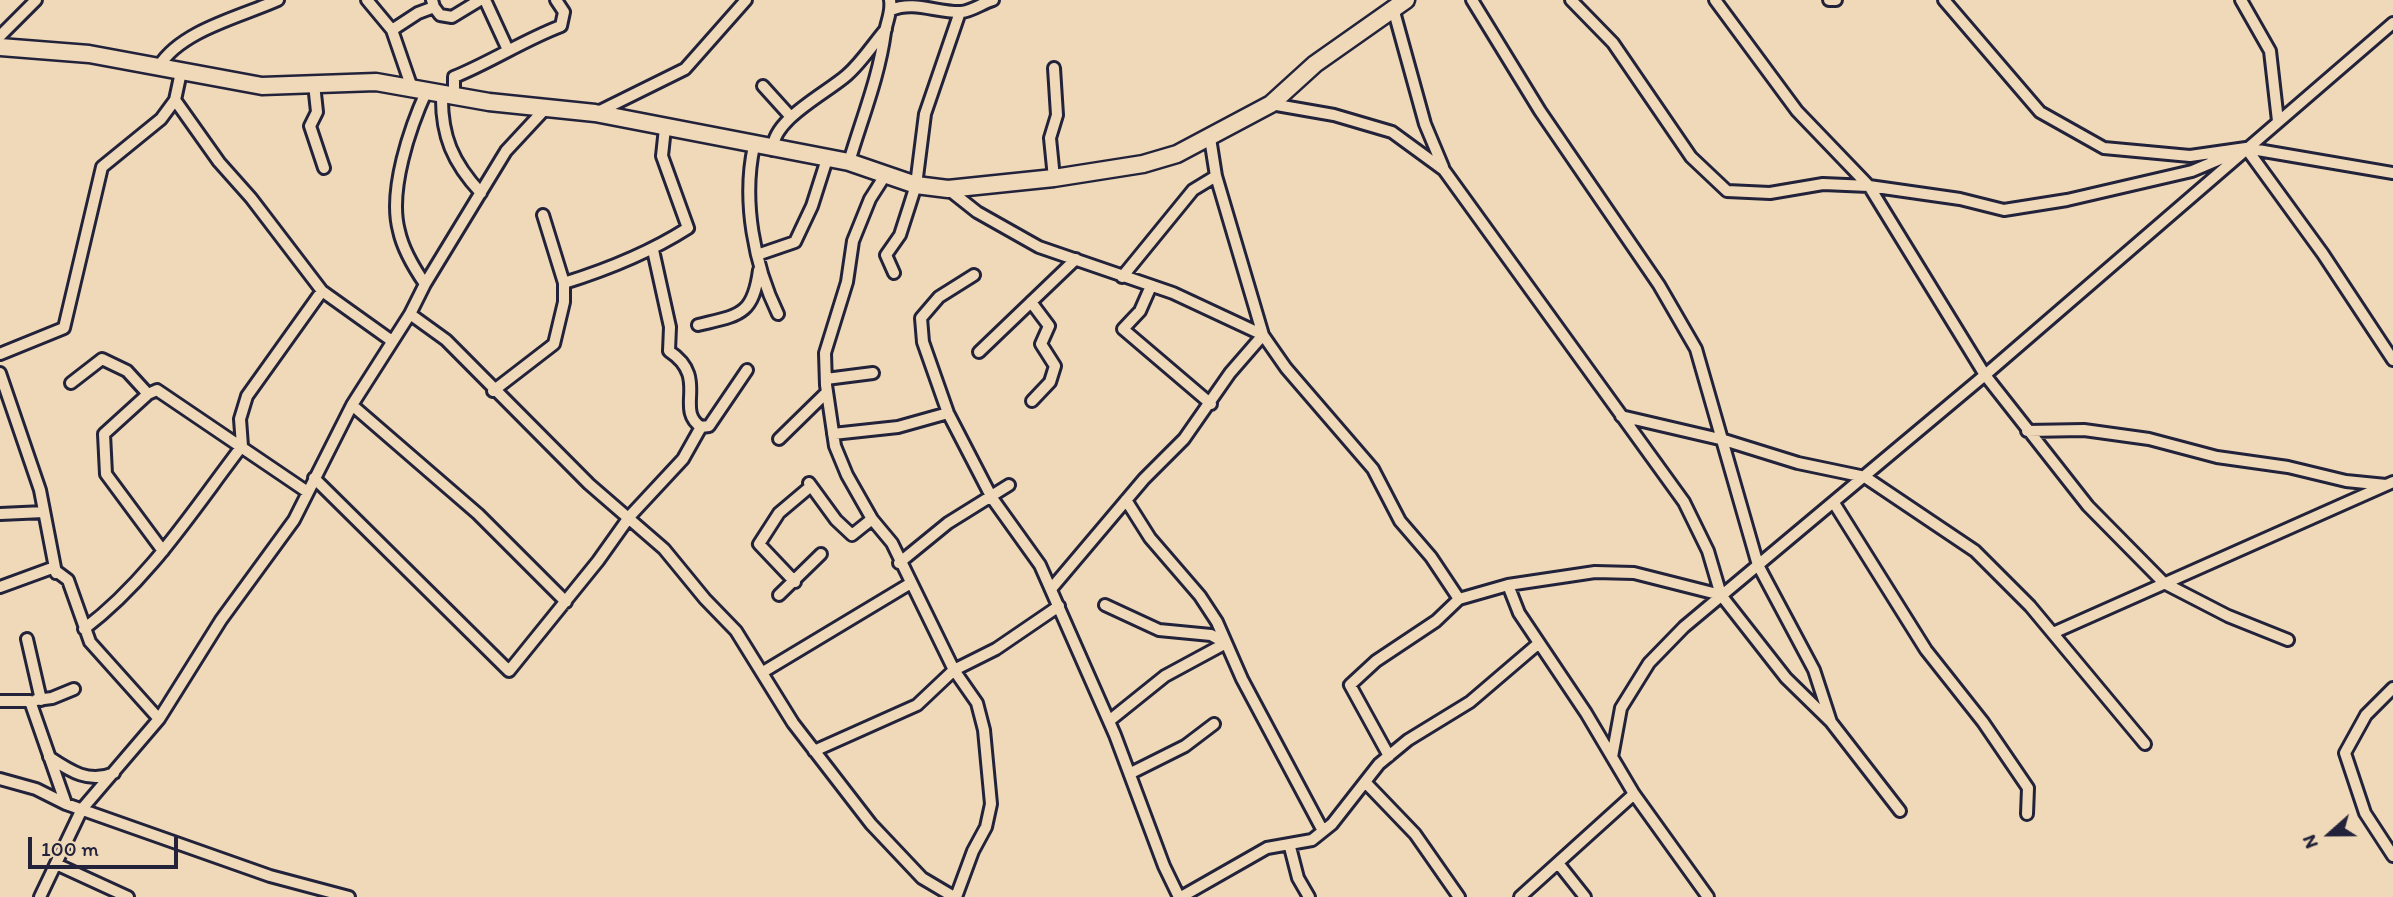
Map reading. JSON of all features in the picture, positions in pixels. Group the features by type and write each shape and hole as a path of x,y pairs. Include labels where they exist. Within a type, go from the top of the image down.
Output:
{"main road":[{"path":"0,47 89,54 262,86 347,81 545,109 595,113 773,150 849,162 916,185 948,189 1054,178 1143,163 1177,154 1271,104 1315,64 1400,4"}],"street":[{"path":"159,66 167,53 190,39 263,3 278,0"},
{"path":"368,0 434,92 449,149 464,174 481,193"},
{"path":"392,30 433,4 440,15 452,17 482,0 508,50"},
{"path":"595,113 685,69 746,0"},
{"path":"849,162 884,53 890,5 917,2 960,12 993,0"},
{"path":"1472,0 1540,111 1660,285 1696,349 1758,565 1814,670 1832,722"},
{"path":"1571,0 1613,43 1691,157 1727,191 1770,193 1823,184 1869,186 1960,200 2004,210 2067,200 2192,171 2246,148"},
{"path":"1715,0 1797,111 1869,186 1985,375 2088,506 2164,583 2228,617 2288,640"},
{"path":"1829,0 1836,0"},
{"path":"1944,0 2040,112 2104,148 2190,156 2246,148 2393,173"},
{"path":"2241,0 2270,51 2278,121"},
{"path":"0,36 30,2"},
{"path":"425,284 405,249 397,211 406,148 434,92 454,77 561,26 564,12 562,2"},
{"path":"1400,4 1425,124 1444,170 1684,502 1708,551 1721,595 1786,678 1832,722 1900,811"},
{"path":"894,273 886,255 900,235 916,185 925,114 960,12"},
{"path":"1612,757 1621,708 1649,663 1684,627 1985,375 2393,23"},
{"path":"773,150 777,136 791,117 848,74 886,29"},
{"path":"1054,68 1057,115 1050,138 1054,178"},
{"path":"0,354 64,328 102,167 161,120 175,100 181,72"},
{"path":"314,84 317,111 310,127 324,168"},
{"path":"763,86 791,117"},
{"path":"175,100 219,162 251,198 322,291 392,341"},
{"path":"1271,104 1334,115 1392,132 1444,170"},
{"path":"40,897 82,809 159,719 221,620 294,520 306,491 352,405 410,314 425,284 506,151 545,109"},
{"path":"564,283 613,268 653,250 688,228 662,156 665,128"},
{"path":"1210,138 1216,176 1263,335 1286,368 1373,469 1400,521 1431,557 1459,599"},
{"path":"698,326 742,312 755,297 758,260 751,204 750,163 754,146"},
{"path":"2246,148 2323,254 2393,360"},
{"path":"758,260 795,242 812,206 827,159"},
{"path":"410,314 446,340 477,369 493,391 589,484 664,549 705,599 736,631 793,723 871,824 922,878 955,897 973,851 986,827 991,804 982,721 977,703 954,670 899,563 892,543 872,519 847,475 833,434 827,392 825,353 847,282 853,241 870,199 886,174"},
{"path":"1122,276 1193,190 1216,176"},
{"path":"948,189 1007,231 1039,247 1151,286 1263,335"},
{"path":"493,391 554,344 564,302 564,283 543,215"},
{"path":"653,250 670,327 669,351 679,358 689,373 692,393 688,407 693,422 701,427 709,426 747,370"},
{"path":"979,352 1076,259"},
{"path":"758,260 778,314"},
{"path":"974,275 939,297 920,318 923,341 948,413 992,498 1040,565 1059,606 1131,773 1164,866 1180,897 1267,848 1312,840 1389,756 1408,740 1470,702 1539,643"},
{"path":"1151,286 1140,311 1123,329 1211,404"},
{"path":"84,629 111,609 163,551 242,446 240,419 247,396 322,291"},
{"path":"1031,302 1049,326 1041,344 1055,366 1050,382 1032,401"},
{"path":"1051,589 1126,500 1184,439 1211,404 1230,373 1263,335"},
{"path":"71,383 102,359 127,371 148,394"},
{"path":"826,379 873,373"},
{"path":"0,375 40,490 56,573"},
{"path":"163,551 106,474 104,434 148,394 157,390 306,491"},
{"path":"779,439 827,392"},
{"path":"352,405 478,514 566,602"},
{"path":"833,434 898,427 948,413"},
{"path":"1621,416 1724,440 1798,463 1865,477 1975,551 2053,633 2145,744"},
{"path":"314,478 509,671 566,602 629,516 683,460 701,427"},
{"path":"2027,431 2084,430 2149,439 2217,457 2288,467 2346,481 2391,483"},
{"path":"2053,633 2391,483"},
{"path":"795,582 759,544 779,513 810,484 836,520 852,535 872,519"},
{"path":"899,563 948,523 1009,485"},
{"path":"1126,500 1150,538 1200,596 1217,622 1323,831"},
{"path":"1834,503 1926,650 1983,722 2028,788 2026,814"},
{"path":"0,514 44,512"},
{"path":"779,595 821,554"},
{"path":"0,587 52,568 68,580 84,629 97,653 159,719"},
{"path":"1389,756 1350,685 1376,661 1436,621 1459,599 1508,584 1595,572 1634,573 1721,595"},
{"path":"763,672 911,583"},
{"path":"1508,584 1519,613 1634,793 1708,897"},
{"path":"1105,605 1159,630 1210,635 1226,643"},
{"path":"814,751 917,705 954,670 996,649 1059,606"},
{"path":"27,639 36,700 50,757 66,804"},
{"path":"1109,721 1165,676 1226,643"},
{"path":"2393,688 2366,715 2345,753 2365,813 2393,856"},
{"path":"0,701 36,700 74,689"},
{"path":"1131,773 1185,746 1214,724"},
{"path":"50,757 70,771 89,778 103,778 116,772"},
{"path":"0,779 36,789 66,804 270,876 349,897"},
{"path":"1366,783 1415,834 1459,897"},
{"path":"1520,897 1634,793"},
{"path":"1290,846 1298,878 1309,897"},
{"path":"1558,863 1585,897"},
{"path":"56,864 128,897"}]}
